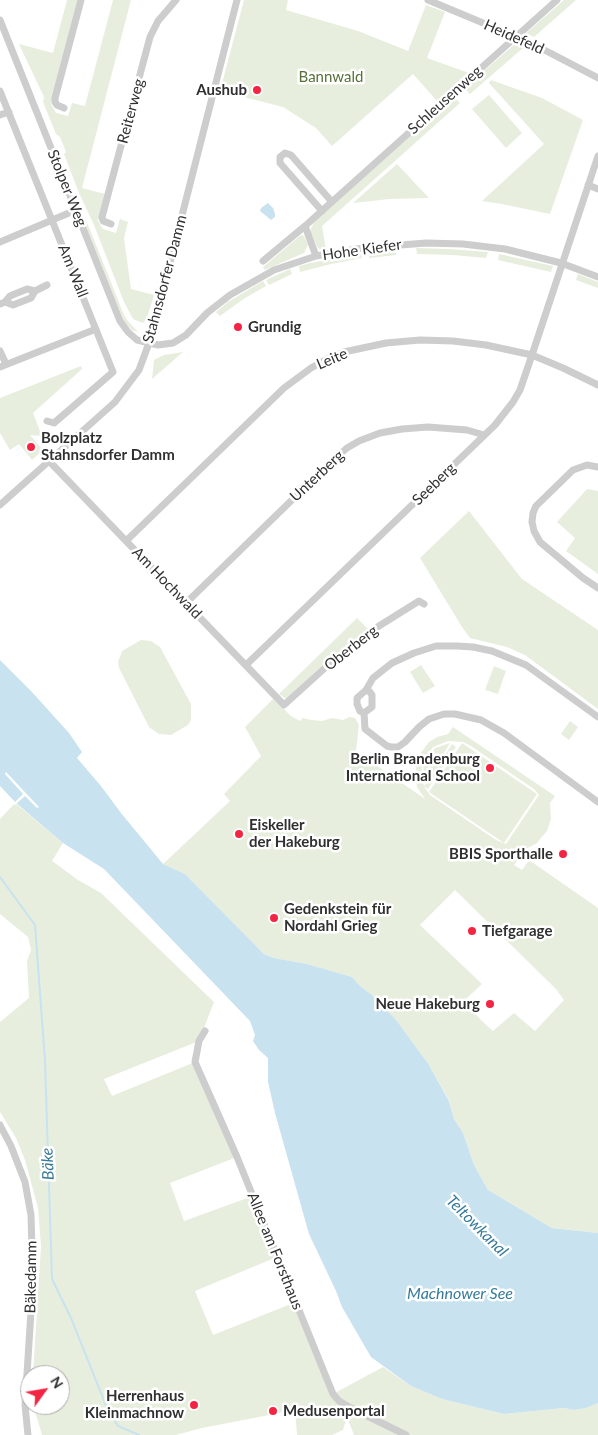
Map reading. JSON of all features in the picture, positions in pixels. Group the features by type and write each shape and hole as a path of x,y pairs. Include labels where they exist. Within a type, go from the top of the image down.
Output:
{"street":[{"path":"64,108 57,105 55,98 81,0"},
{"name":"Reiterweg","path":"111,224 103,221 102,217 150,38 158,21 176,0"},
{"name":"Stahnsdorfer Damm","path":"0,505 115,402 139,370 149,343 237,0"},
{"name":"Heidefeld","path":"428,0 448,3 598,78"},
{"name":"Schleusenweg","path":"305,226 558,0"},
{"name":"Stolper Weg","path":"0,20 120,321 134,339 149,343"},
{"name":"Am Wall","path":"0,91 113,372 54,423 47,421"},
{"path":"0,115 8,112"},
{"path":"322,211 280,163 280,157 285,153 291,155 332,202"},
{"name":"Seeberg","path":"246,665 500,420 514,402 532,356 561,263 598,156"},
{"path":"588,185 598,189"},
{"path":"0,242 76,210"},
{"path":"263,261 305,226 316,256"},
{"name":"Hohe Kiefer","path":"149,343 161,346 173,343 186,335 219,304 244,286 274,270 316,256 381,246 407,243 443,243 506,250 561,263 598,277"},
{"path":"2,303 13,305 31,298 35,291 47,285"},
{"path":"0,351 3,366 96,328"},
{"name":"Leite","path":"126,541 284,388 296,378 327,359 367,346 386,343 420,340 486,344 532,356 598,385"},
{"name":"Unterberg","path":"186,603 330,463 347,448 359,441 380,433 428,427 467,430 484,435"},
{"name":"Am Hochwald","path":"49,461 284,705"},
{"path":"598,466 578,467 573,470 536,506 532,522 540,542 598,588"},
{"name":"Oberberg","path":"284,705 326,666 378,626 419,601 424,604"},
{"path":"598,717 526,665 492,651 473,646 436,646 414,653 378,672 366,690 357,698 360,711 364,714 365,729 386,746 398,747 429,719 444,714 455,714 481,720 504,733 598,802"},
{"path":"364,714 372,707 372,695 366,690"},
{"name":"Allee am Forsthaus","path":"205,1031 199,1041 195,1062 253,1196 333,1394 339,1401 406,1435"},
{"name":"Bäkedamm","path":"0,1125 12,1146 25,1182 31,1215 33,1280 25,1406 28,1435"}],"green space":[{"path":"67,0 78,0 51,104 56,113 68,116 72,103 85,106 113,0 131,0 82,188 105,194 98,221 103,229 116,233 120,219 128,222 124,238 131,289 154,295 147,318 143,323 133,319 124,302 94,225 79,193 64,154 66,152 60,137 56,134 43,102 44,97 19,44 53,53"},
{"name":"Bannwald","path":"244,0 288,0 286,10 358,31 408,51 426,5 445,12 427,58 469,73 437,101 413,74 332,146 316,128 283,107 220,91"},
{"path":"564,0 576,0 534,37 526,33"},
{"path":"515,44 523,48 470,94 464,88"},
{"path":"491,80 542,98 583,120 550,214 482,201 544,144 489,83"},
{"path":"489,95 522,133 506,148 472,109"},
{"path":"454,97 460,103 322,226 326,249 317,247 310,231 315,220"},
{"path":"397,164 429,198 389,199 353,203"},
{"path":"83,219 86,220 124,315 138,332 132,330 124,321"},
{"path":"301,235 304,236 308,245 304,253 265,270 263,267"},
{"path":"416,248 488,252 486,258 417,254"},
{"path":"395,249 396,255 369,258 369,252"},
{"path":"361,254 362,258 300,272 299,266"},
{"path":"499,254 553,266 551,272 498,260"},
{"path":"290,269 292,274 269,285 266,280"},
{"path":"578,274 598,282 598,288 576,280"},
{"path":"263,281 266,286 220,316 216,312 228,302"},
{"path":"183,352 152,379 154,360 164,355"},
{"path":"81,366 82,369 33,413 42,436 30,435 43,450 32,460 19,444 10,450 0,433 0,398"},
{"path":"587,489 598,491 598,574 566,551 575,538 557,522"},
{"path":"469,511 522,579 598,630 598,709 525,655 507,647 470,638 462,627 420,558"},
{"path":"357,618 369,630 326,662 286,699 279,694"},
{"path":"141,640 151,641 160,647 191,704 191,720 188,725 171,735 159,734 149,727 119,668 118,662 122,651"},
{"path":"421,665 435,686 423,693 410,672"},
{"path":"494,666 506,671 498,694 485,690"},
{"path":"273,699 291,716 300,721 303,718 322,721 332,718 343,720 349,717 355,718 359,725 356,751 425,799 417,787 415,778 417,758 429,742 437,737 448,734 453,727 555,796 550,803 551,819 547,831 537,843 524,850 514,865 522,870 529,860 598,908 598,1233 552,1228 488,1190 474,1165 463,1133 454,1119 449,1100 429,1065 397,1021 372,995 352,977 264,954 185,874 163,864 230,801 224,794 261,756 245,727","holes":["448,741 463,742 534,789 539,795 506,844 496,840 430,795 424,786 421,775 423,761 433,747","455,890 556,989 564,1000 535,1031 514,1013 493,1031 482,1021 468,1006 466,999 482,984 420,925"]},
{"path":"570,721 578,727 569,740 561,734"},
{"path":"450,743 444,753 445,755 452,744 456,747 428,789 424,786 433,773 432,771 425,780 423,765 435,748"},
{"path":"462,743 537,794 504,843 429,792"},
{"path":"15,803 63,843 52,861 78,880 101,893 214,1002 199,1041 104,1079 112,1096 195,1062 237,1157 170,1183 184,1221 253,1196 277,1257 195,1291 213,1335 296,1302 333,1394 383,1367 411,1386 442,1399 504,1414 564,1408 574,1410 598,1403 598,1435 354,1435 347,1417 343,1430 332,1435 297,1435 295,1410 202,1428 176,1435 42,1435 36,1415 70,1415 70,1365 34,1365 41,1246 38,1208 25,1160 16,1138 0,1112 0,1022 29,998 27,961 31,950 28,937 0,914 0,819"}],"water":[{"path":"268,203 273,208 275,214 275,217 271,220 260,211"},
{"name":"Machnower See","path":"0,660 69,733 82,752 77,758 163,864 185,874 264,954 352,977 397,1021 429,1065 449,1101 454,1119 463,1133 474,1165 488,1190 552,1228 598,1233 598,1403 574,1410 564,1408 504,1414 442,1399 411,1386 371,1357 342,1307 309,1234 275,1113 268,1082 268,1058 253,1041 255,1035 250,1021 104,869 63,843 16,803 0,786"}],"pier":[{"path":"6,772 39,807 37,808 25,796 15,805 13,804 23,794 5,774"}],"waterway":[{"name":"Bäke","path":"0,877 35,925 45,1061 52,1279 71,1318 107,1408 118,1426 139,1435"}],"place":[{"name":"Aushub","path":"257,90"},
{"name":"Grundig","path":"238,327"},
{"name":"Bolzplatz Stahnsdorfer Damm","path":"31,447"},
{"name":"Berlin Brandenburg International School","path":"490,768"},
{"name":"Eiskeller der Hakeburg","path":"239,834"},
{"name":"BBIS Sporthalle","path":"563,854"},
{"name":"Gedenkstein für Nordahl Grieg","path":"274,918"},
{"name":"Tiefgarage","path":"472,931"},
{"name":"Neue Hakeburg","path":"490,1004"},
{"name":"Herrenhaus Kleinmachnow","path":"194,1405"},
{"name":"Medusenportal","path":"273,1411"}],"water label":[{"name":"Teltowkanal","path":"477,1226"}]}
